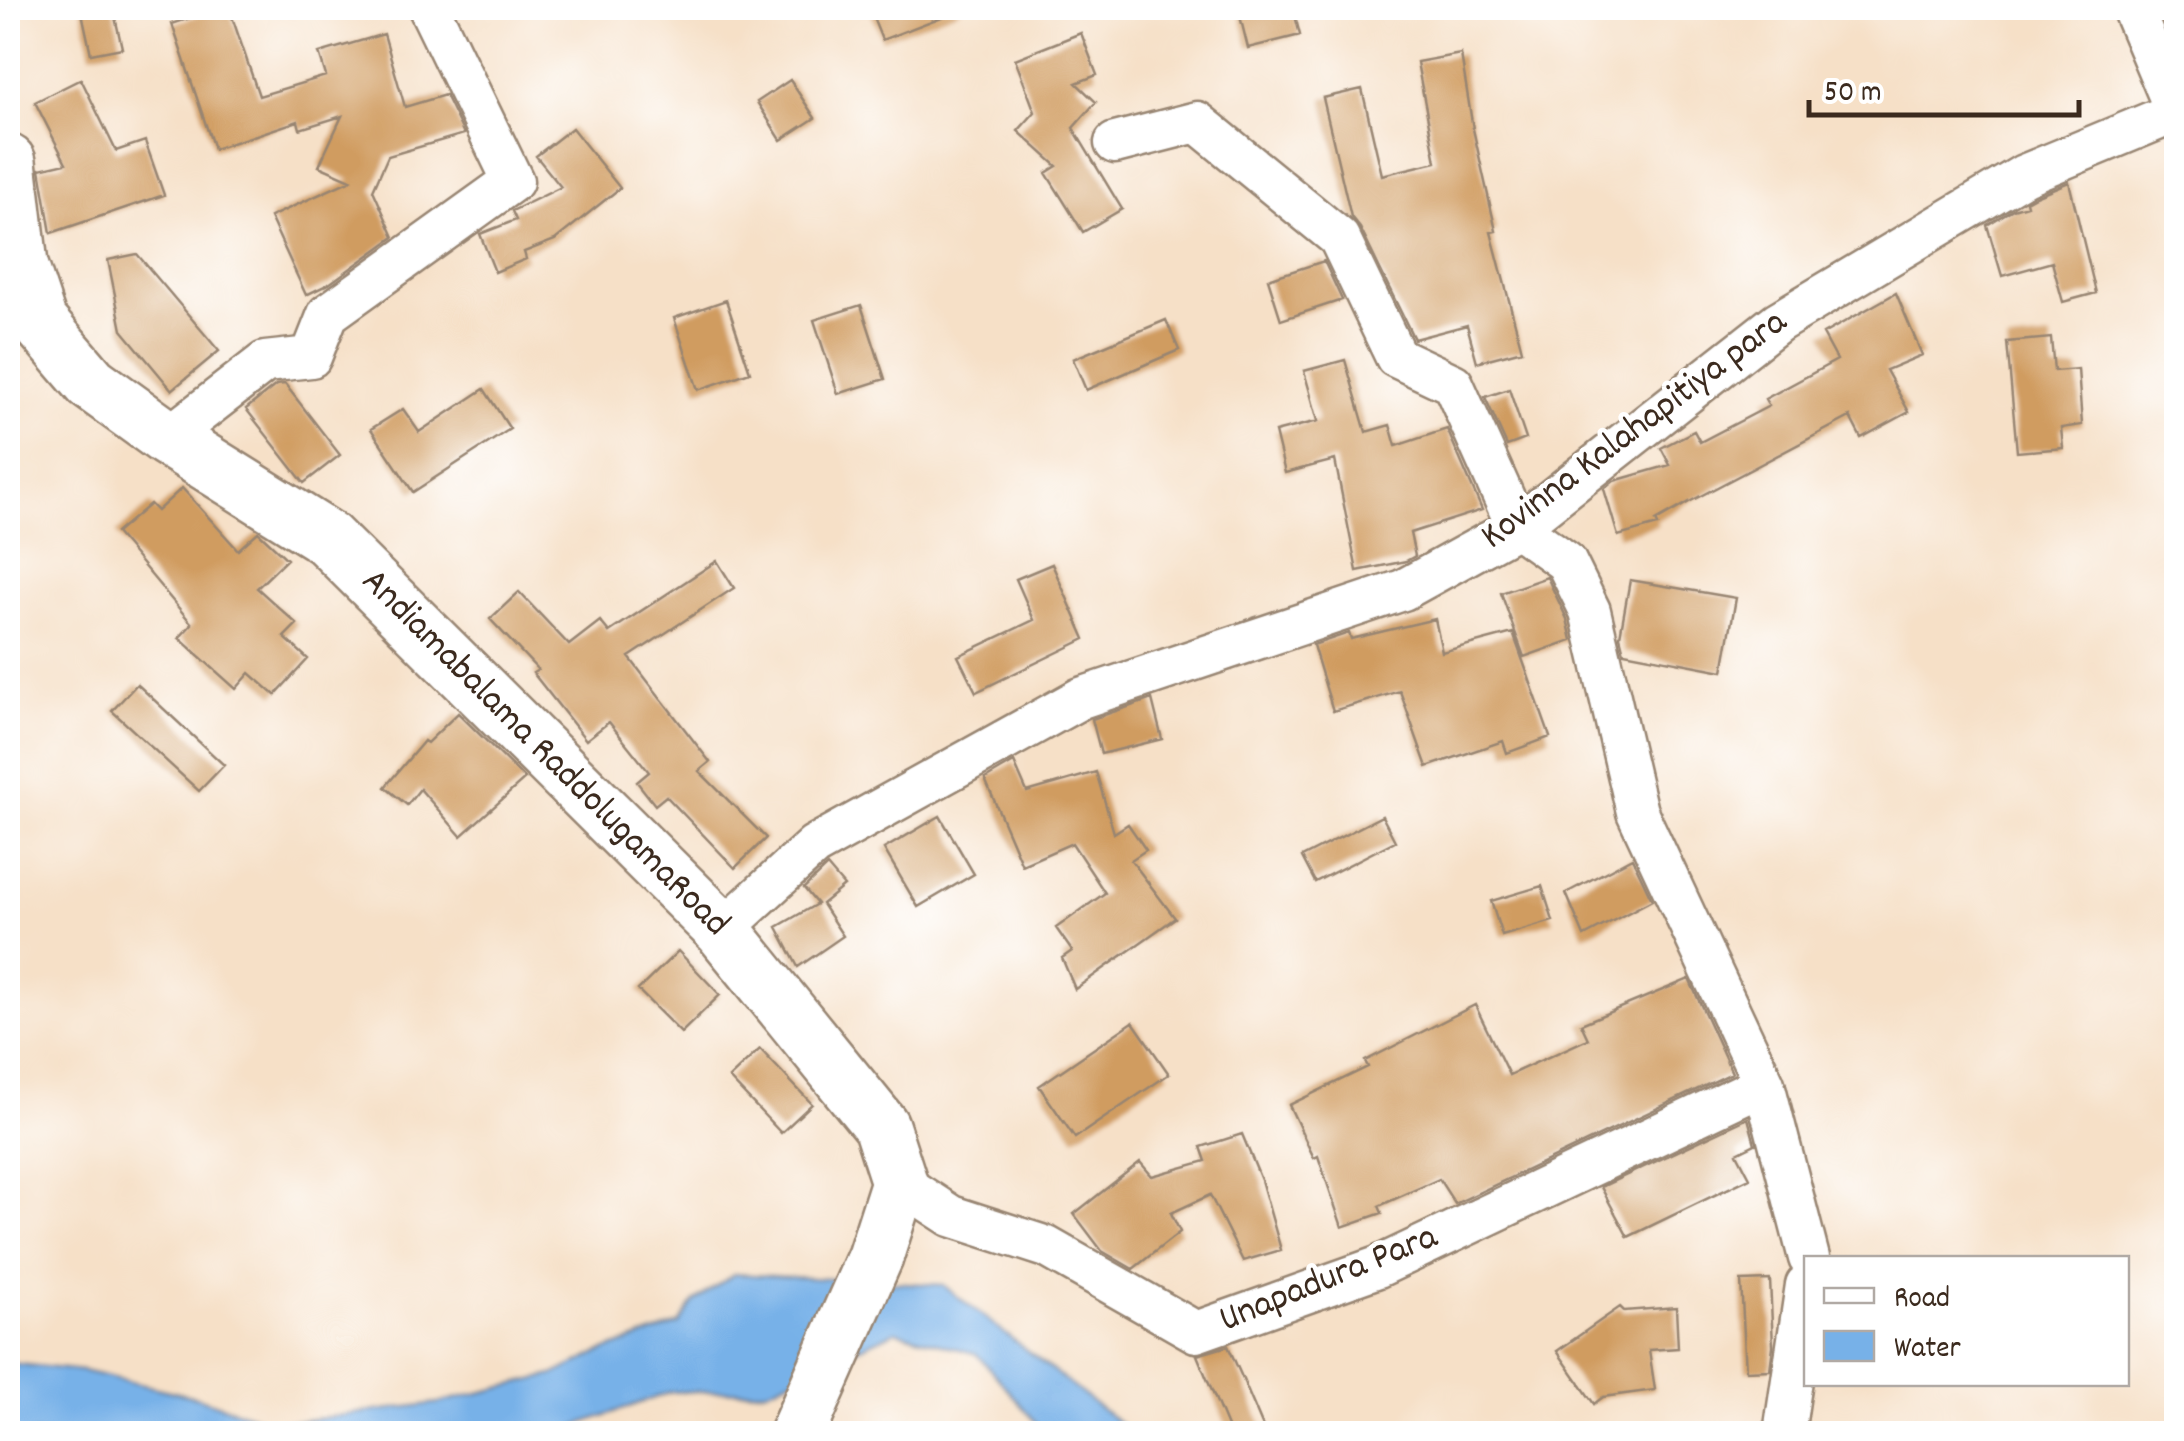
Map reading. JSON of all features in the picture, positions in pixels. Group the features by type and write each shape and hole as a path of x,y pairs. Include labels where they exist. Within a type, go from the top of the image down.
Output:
{"street":[{"path":"167,438 265,362 311,357 328,314 514,181 430,8"},
{"path":"2132,8 2176,112"},
{"name":"Kovinna Kalahapitiya para","path":"722,930 814,846 1081,698 1403,590 1517,527 1778,322 2024,175 2176,112"},
{"path":"1114,143 1197,122 1339,238 1396,357 1452,384 1517,527 1566,562 1590,611 1636,812 1764,1084 1808,1256"},
{"name":"Andiamabalama RaddolugamaRoad","path":"8,162 20,265 39,322 91,383 167,438 328,538 722,930 881,1126 899,1182"},
{"name":"Unapadura Para","path":"899,1182 951,1216 1047,1247 1196,1332 1378,1267 1764,1084"},
{"path":"796,1434 875,1256 899,1182"},
{"path":"1784,1434 1804,1299"}],"water":[{"path":"734,1274 943,1285 1132,1433 1045,1433 977,1354 896,1331 767,1390 671,1392 555,1433 8,1434 8,1363 83,1371 200,1398 267,1421 299,1421 438,1403 553,1375 596,1354 679,1324 694,1302"}],"building":[{"path":"81,8 113,8 122,48 91,54"},
{"path":"229,8 259,96 326,76 319,53 384,34 405,107 445,95 464,134 388,156 373,190 394,237 329,284 306,295 270,217 351,180 319,166 342,116 300,129 298,121 214,149 172,24"},
{"path":"869,8 959,8 960,10 882,40"},
{"path":"1238,8 1293,8 1300,35 1248,48"},
{"path":"1081,33 1097,75 1076,83 1096,102 1073,128 1122,209 1083,232 1046,173 1057,166 1018,131 1035,112 1015,59"},
{"path":"1461,54 1496,231 1491,232 1522,350 1477,362 1467,325 1414,339 1351,217 1323,98 1362,89 1382,175 1436,162 1417,62"},
{"path":"81,79 116,151 145,141 164,195 51,233 40,169 66,163 35,102"},
{"path":"790,80 815,118 781,140 757,102"},
{"path":"572,128 620,188 555,240 524,252 526,259 495,272 480,234 516,220 512,211 561,187 536,156"},
{"path":"2069,182 2096,293 2063,302 2052,262 2002,276 1987,225 2027,205 2026,201 2035,196"},
{"path":"137,254 219,351 172,390 122,330 108,260"},
{"path":"1324,261 1342,300 1281,320 1268,279"},
{"path":"1896,293 1922,355 1886,370 1909,412 1861,438 1850,417 1691,501 1656,521 1658,525 1618,536 1604,489 1614,481 1670,465 1661,448 1694,431 1700,442 1769,406 1765,399 1837,360 1823,334"},
{"path":"726,300 750,372 698,390 674,318"},
{"path":"861,305 885,379 838,394 814,320"},
{"path":"1166,320 1179,350 1086,390 1073,359"},
{"path":"2051,338 2054,371 2078,369 2082,425 2061,428 2063,448 2017,452 2007,342"},
{"path":"1345,360 1366,432 1390,425 1396,446 1447,429 1482,510 1410,533 1415,556 1406,561 1357,571 1335,460 1285,473 1275,432 1318,421 1304,371"},
{"path":"285,384 340,455 304,483 246,409 276,385"},
{"path":"484,389 510,429 413,492 371,429 403,409 419,432"},
{"path":"1509,389 1526,439 1507,446 1485,397"},
{"path":"182,488 238,550 258,532 287,559 257,588 297,624 284,637 308,659 275,695 250,673 236,689 179,638 192,624 116,533 150,504 157,511"},
{"path":"717,561 734,588 629,657 710,762 699,771 766,838 735,868 666,796 655,805 637,782 649,772 609,722 586,740 533,673 538,670 490,619 519,592 569,645 600,621 609,632"},
{"path":"1052,564 1085,639 976,692 958,656 1034,620 1016,579"},
{"path":"1547,577 1567,619 1572,640 1524,657 1501,593"},
{"path":"1630,580 1736,598 1723,671 1624,652 1620,636"},
{"path":"1435,619 1442,652 1513,633 1550,737 1507,753 1503,741 1427,767 1400,691 1333,711 1313,645 1349,633 1351,639"},
{"path":"137,684 224,765 199,791 112,711"},
{"path":"1152,699 1162,739 1101,754 1092,719"},
{"path":"458,713 525,779 461,836 420,789 407,805 385,787 424,741 427,743"},
{"path":"1014,762 1027,792 1096,772 1114,833 1128,824 1146,850 1131,860 1175,918 1075,989 1062,958 1072,951 1056,928 1105,893 1072,843 1022,865 985,779"},
{"path":"940,816 974,874 918,907 884,849"},
{"path":"1382,816 1395,841 1315,882 1302,857"},
{"path":"1632,858 1652,900 1584,936 1566,893"},
{"path":"827,866 844,886 822,904 843,936 798,967 777,927 817,904 804,888"},
{"path":"1542,886 1553,921 1502,936 1491,901"},
{"path":"678,951 720,995 681,1033 638,990"},
{"path":"1689,979 1732,1073 1455,1204 1439,1179 1379,1206 1382,1213 1342,1227 1318,1156 1314,1158 1289,1105 1368,1067 1365,1061 1475,1005 1509,1075 1588,1039 1581,1024"},
{"path":"1133,1022 1169,1074 1075,1138 1039,1086"},
{"path":"760,1049 812,1104 781,1133 729,1078"},
{"path":"1748,1118 1755,1144 1737,1153 1750,1178 1628,1237 1601,1187"},
{"path":"1242,1134 1261,1180 1281,1250 1243,1261 1210,1195 1171,1213 1180,1232 1133,1269 1102,1251 1074,1214 1140,1162 1152,1176 1206,1161 1201,1147"},
{"path":"1770,1280 1770,1370 1746,1371 1741,1281"},
{"path":"1620,1307 1624,1311 1676,1307 1678,1348 1649,1350 1655,1390 1603,1397 1594,1404 1557,1351"},
{"path":"1228,1346 1266,1434 1230,1434 1197,1355"}]}
